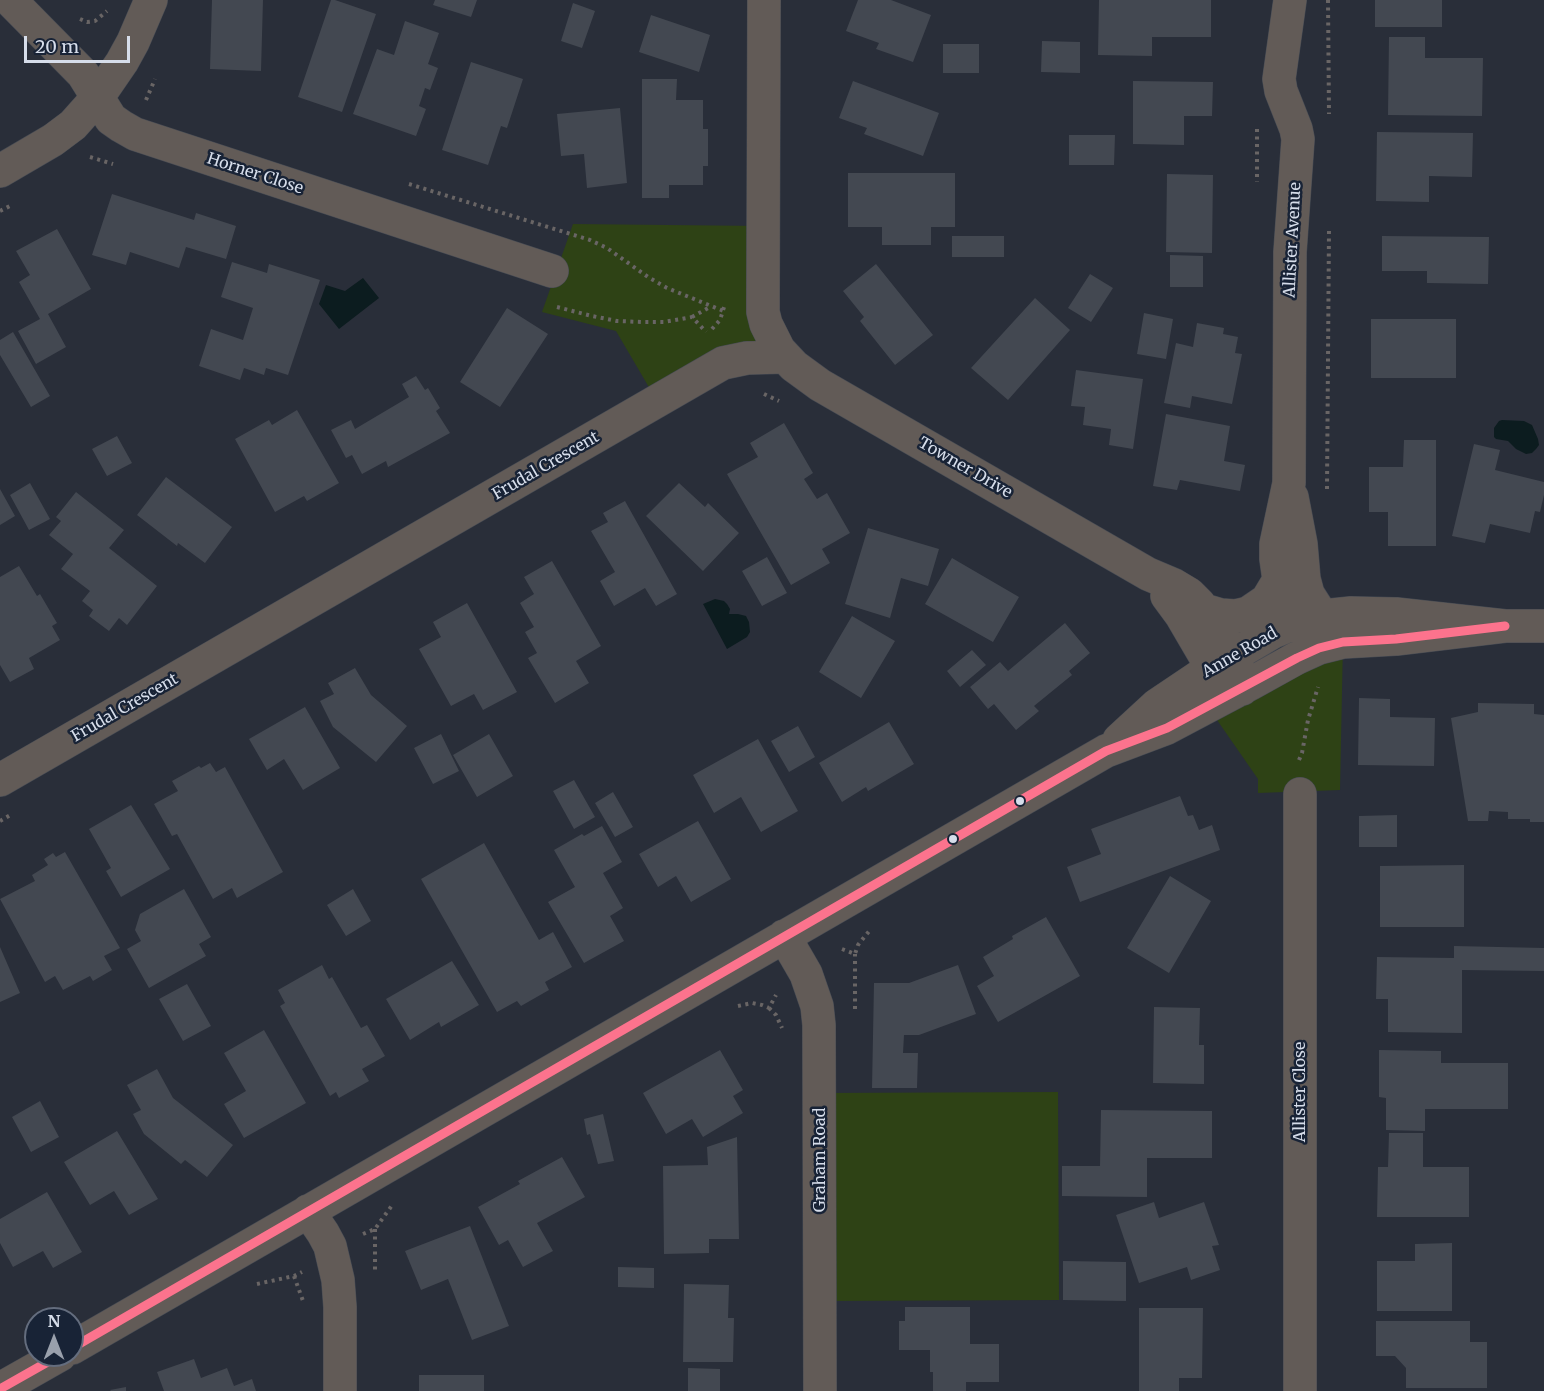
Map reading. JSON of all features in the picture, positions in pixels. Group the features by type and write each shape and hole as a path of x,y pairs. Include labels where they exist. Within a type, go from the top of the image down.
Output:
{"street":[{"name":"Horner Close","path":"10,0 83,74 111,119 135,134 552,271"},
{"path":"0,171 53,140 73,125 98,97 123,62 151,0"},
{"path":"764,0 763,298 766,324 785,357"},
{"name":"Allister Avenue","path":"1290,0 1279,80 1298,140 1290,245 1289,483 1276,544 1279,579 1284,599 1309,619"},
{"name":"Towner Drive","path":"785,357 820,385 1148,574 1189,594 1203,610 1224,661"},
{"name":"Frudal Crescent","path":"0,780 723,363 747,358 785,357"},
{"name":"Allister Avenue","path":"1289,483 1298,524 1304,579 1308,594 1309,619"},
{"name":"Towner Drive","path":"1148,574 1181,615 1224,661"},
{"path":"1203,610 1221,615 1236,616 1248,613 1267,600 1279,579"},
{"name":"Anne Road","path":"1106,751 1157,705 1224,661 1273,632 1309,619 1351,613 1396,614 1505,626 1544,626"},
{"path":"1309,619 1319,648"},
{"name":"Anne Road","path":"84,1341 1106,751 1167,728 1319,648 1343,642 1396,639 1505,626"},
{"path":"1224,661 1242,689"},
{"name":"Allister Close","path":"1300,794 1300,1391"},
{"name":"Graham Road","path":"784,936 806,974 817,1006 819,1025 820,1391"},
{"path":"308,1211 330,1246 338,1280 340,1391"},
{"path":"0,1389 39,1367"}],"path":[{"path":"1328,0 1329,117"},
{"path":"75,15 87,22 95,21 102,16 111,2"},
{"path":"1327,493 1329,223"},
{"path":"692,317 711,307"},
{"path":"842,950 855,954 858,945 874,926"},
{"path":"253,1285 294,1276 304,1271"}],"green space":[{"path":"573,224 763,226 771,333 657,401 616,331 542,312"},
{"path":"1343,642 1340,790 1258,793 1258,779 1208,707"},
{"path":"1058,1092 1059,1300 820,1301 819,1093"}],"shaded area":[{"path":"363,278 379,298 339,329 319,304 326,285 345,291"},
{"path":"1502,420 1524,421 1532,425 1539,445 1536,449 1526,454 1516,449 1508,441 1496,439 1494,428"},
{"path":"715,599 727,604 730,609 729,614 746,616 749,622 750,632 747,637 727,649 703,604"}],"building":[{"path":"212,0 263,0 261,71 210,69"},
{"path":"331,0 376,14 342,112 298,97"},
{"path":"435,0 477,0 471,17 433,5"},
{"path":"858,0 891,0 931,15 913,62 876,49 879,43 846,31"},
{"path":"1099,0 1211,0 1211,37 1152,37 1152,56 1098,55"},
{"path":"1375,0 1442,0 1442,27 1375,27"},
{"path":"573,3 595,11 582,48 561,41"},
{"path":"651,15 710,35 699,72 639,52"},
{"path":"405,21 439,33 428,64 438,68 430,90 425,88 419,106 426,109 416,136 353,114 377,49 394,55"},
{"path":"1389,37 1425,37 1425,58 1483,58 1482,116 1388,115"},
{"path":"1042,41 1080,42 1080,73 1041,72"},
{"path":"943,44 979,44 979,73 943,73"},
{"path":"471,62 523,79 507,128 501,126 488,165 442,150"},
{"path":"642,79 677,79 676,100 703,100 703,129 708,129 708,166 703,166 703,185 669,185 669,198 642,198"},
{"path":"853,81 939,113 923,156 864,134 867,128 839,118"},
{"path":"1133,81 1213,82 1212,116 1184,116 1184,145 1133,144"},
{"path":"620,108 627,183 587,188 584,154 561,156 557,114"},
{"path":"1377,132 1473,133 1472,177 1429,176 1429,202 1376,201"},
{"path":"1069,135 1115,135 1114,165 1069,165"},
{"path":"848,173 955,173 955,227 931,227 931,245 882,245 882,227 848,227"},
{"path":"1167,174 1213,175 1212,253 1166,252"},
{"path":"112,194 194,220 196,213 236,226 226,259 186,247 179,268 130,252 126,265 92,255"},
{"path":"57,229 91,289 48,314 66,347 36,364 18,331 40,319 19,282 30,275 16,251"},
{"path":"952,236 1004,236 1004,257 952,257"},
{"path":"1382,236 1489,237 1488,284 1427,283 1427,271 1382,271"},
{"path":"1170,255 1203,256 1203,287 1170,287"},
{"path":"232,262 267,273 269,264 320,280 288,375 266,368 264,375 244,368 240,380 199,366 211,329 243,340 253,308 221,297"},
{"path":"876,264 933,335 895,365 860,321 864,317 843,291"},
{"path":"1090,274 1113,288 1091,322 1068,308"},
{"path":"1035,298 1070,330 1008,400 971,368"},
{"path":"507,308 548,334 500,407 460,382"},
{"path":"1144,313 1173,319 1166,359 1137,354"},
{"path":"1371,319 1456,319 1456,378 1371,378"},
{"path":"1197,323 1224,328 1223,334 1238,337 1235,353 1242,354 1232,404 1192,396 1190,408 1164,403 1176,343 1193,347"},
{"path":"13,332 50,396 31,407 0,355 0,340"},
{"path":"1076,370 1143,379 1133,449 1109,445 1111,429 1083,425 1085,407 1071,406"},
{"path":"416,376 425,390 428,388 440,408 436,411 450,433 388,467 386,461 362,474 352,455 346,458 331,430 351,420 355,429 409,397 402,384"},
{"path":"297,410 339,483 307,501 304,496 275,512 235,439 269,420 272,425"},
{"path":"1166,414 1230,426 1224,461 1245,465 1240,491 1180,480 1177,490 1153,486"},
{"path":"784,423 813,473 804,479 817,499 827,493 850,533 822,549 830,563 791,585 727,474 758,457 750,443"},
{"path":"117,436 132,463 107,476 92,449"},
{"path":"1404,440 1436,440 1436,546 1388,546 1388,512 1369,512 1369,467 1403,467"},
{"path":"1474,444 1500,450 1495,470 1544,482 1540,512 1535,511 1530,533 1490,524 1485,543 1452,536"},
{"path":"166,477 232,527 205,563 178,543 177,546 137,515"},
{"path":"30,483 50,519 29,530 10,495"},
{"path":"679,483 705,507 708,503 739,533 703,571 646,516"},
{"path":"0,489 15,516 0,525"},
{"path":"76,492 124,530 109,548 157,586 127,625 119,618 109,631 89,616 93,610 82,601 90,591 61,569 73,554 49,535 61,521 56,517"},
{"path":"625,501 677,594 656,606 645,588 614,606 600,581 615,572 591,531 608,522 603,513"},
{"path":"868,528 939,549 928,586 901,578 890,618 845,604"},
{"path":"767,557 787,593 762,606 742,571"},
{"path":"952,558 1019,597 993,642 925,604"},
{"path":"552,561 601,646 576,661 589,683 555,703 528,658 537,653 525,632 534,627 520,603 534,594 524,577"},
{"path":"19,566 37,596 40,594 57,623 52,626 60,640 29,658 34,669 10,682 0,665 0,577"},
{"path":"467,603 517,692 483,710 474,694 451,706 419,649 441,637 433,622"},
{"path":"852,616 895,641 861,698 819,672"},
{"path":"1065,623 1090,653 1069,671 1072,675 1034,706 1039,711 1016,730 994,704 988,709 970,687 1000,662 1008,671"},
{"path":"972,650 986,665 960,687 947,671"},
{"path":"355,668 371,695 407,726 376,762 333,727 320,701 334,694 328,683"},
{"path":"1359,698 1390,699 1390,717 1435,718 1434,766 1358,765"},
{"path":"1478,703 1534,704 1534,714 1544,715 1544,822 1530,822 1530,819 1508,819 1508,812 1489,811 1488,821 1468,821 1451,718 1478,712"},
{"path":"305,707 340,768 303,790 284,759 267,770 249,739"},
{"path":"889,722 914,764 868,791 866,787 842,802 819,763"},
{"path":"798,726 815,757 789,772 771,741"},
{"path":"441,734 459,771 433,784 414,748"},
{"path":"489,734 513,776 477,797 453,755"},
{"path":"758,739 798,811 761,832 741,797 714,813 693,775"},
{"path":"210,763 216,772 225,767 283,872 237,898 232,888 213,899 177,834 172,836 154,804 178,791 172,781 199,766 201,768"},
{"path":"574,780 595,817 574,829 553,791"},
{"path":"613,792 633,827 615,837 595,803"},
{"path":"1180,796 1188,816 1193,815 1199,830 1212,825 1220,850 1080,902 1067,867 1101,854 1091,829"},
{"path":"131,805 170,869 121,897 106,871 111,868 89,829"},
{"path":"1397,815 1397,847 1359,847 1359,816"},
{"path":"698,821 731,879 691,902 676,876 658,887 639,854"},
{"path":"602,826 622,862 603,873 623,908 610,916 624,941 584,963 548,902 575,887 554,850"},
{"path":"484,843 539,940 553,932 572,967 545,982 549,990 521,1006 517,1001 497,1012 421,879"},
{"path":"65,852 120,948 104,956 112,970 93,981 90,976 63,990 55,976 45,982 0,899 35,881 32,875 48,865 44,859 53,853 56,857"},
{"path":"1464,865 1464,927 1380,927 1380,866"},
{"path":"1170,876 1211,901 1169,973 1127,948"},
{"path":"184,889 211,937 199,944 206,956 149,988 127,949 141,941 135,930 140,914"},
{"path":"353,889 371,921 346,936 327,905"},
{"path":"1046,917 1080,976 998,1022 977,986 994,976 983,957 1013,939 1012,936"},
{"path":"1454,946 1544,948 1544,971 1462,970 1462,1033 1388,1032 1388,999 1376,999 1377,957 1454,958"},
{"path":"0,947 20,993 0,1002"},
{"path":"452,961 479,1005 441,1027 439,1022 410,1040 386,999"},
{"path":"322,965 329,979 332,977 361,1028 367,1025 385,1056 362,1069 369,1081 339,1098 336,1092 330,1096 280,1006 285,1003 278,990"},
{"path":"958,965 976,1014 919,1035 904,1035 903,1053 918,1053 917,1088 872,1088 874,983 909,983"},
{"path":"187,984 211,1026 183,1041 159,999"},
{"path":"1154,1007 1200,1008 1199,1045 1204,1045 1204,1084 1153,1083"},
{"path":"264,1030 306,1103 244,1138 224,1104 246,1091 224,1053"},
{"path":"720,1050 743,1090 733,1096 743,1113 703,1137 692,1119 666,1134 643,1093"},
{"path":"1379,1050 1441,1051 1441,1063 1508,1063 1508,1109 1425,1109 1425,1131 1386,1130 1386,1098 1379,1097"},
{"path":"157,1069 173,1098 233,1145 207,1177 185,1160 181,1164 144,1134 133,1114 141,1110 127,1085"},
{"path":"40,1101 59,1137 31,1152 12,1117"},
{"path":"1101,1110 1212,1111 1212,1158 1147,1158 1147,1197 1062,1196 1062,1166 1100,1166"},
{"path":"603,1114 614,1161 598,1164 590,1134 587,1135 584,1119"},
{"path":"117,1131 158,1199 129,1215 114,1191 90,1205 64,1162"},
{"path":"1389,1133 1423,1133 1423,1167 1469,1167 1469,1217 1377,1217 1378,1167 1388,1167"},
{"path":"737,1137 739,1239 709,1239 709,1253 664,1254 663,1166 708,1165 707,1147"},
{"path":"562,1157 585,1197 537,1223 553,1251 523,1267 508,1240 499,1245 478,1207 520,1184 518,1181"},
{"path":"47,1192 82,1252 53,1268 43,1251 13,1267 0,1243 0,1219"},
{"path":"1154,1202 1159,1218 1204,1202 1219,1245 1212,1246 1220,1270 1191,1280 1187,1267 1139,1283 1116,1215"},
{"path":"470,1226 509,1326 472,1340 448,1279 421,1290 405,1251"},
{"path":"1452,1243 1452,1311 1377,1311 1377,1261 1415,1261 1415,1244"},
{"path":"1063,1261 1126,1262 1126,1301 1063,1300"},
{"path":"618,1267 654,1268 654,1288 618,1287"},
{"path":"684,1284 729,1285 728,1318 734,1318 733,1362 683,1362"},
{"path":"905,1307 970,1307 970,1344 999,1344 999,1382 966,1382 966,1391 933,1391 930,1350 899,1350 899,1321 905,1321"},
{"path":"1139,1308 1203,1308 1202,1378 1179,1378 1179,1391 1139,1391"},
{"path":"1376,1321 1470,1321 1470,1342 1487,1342 1487,1388 1406,1388 1406,1368 1395,1356 1376,1356"},
{"path":"194,1359 201,1378 227,1368 234,1386 252,1379 256,1391 164,1391 157,1372"},
{"path":"688,1368 720,1369 720,1391 688,1391"},
{"path":"419,1375 484,1375 484,1391 419,1391"},
{"path":"126,1387 126,1391 110,1390"}],"transit line":[{"path":"84,1341 1106,751 1167,728 1319,648 1343,642 1396,639 1505,626"},
{"path":"0,1389 39,1367"}]}
